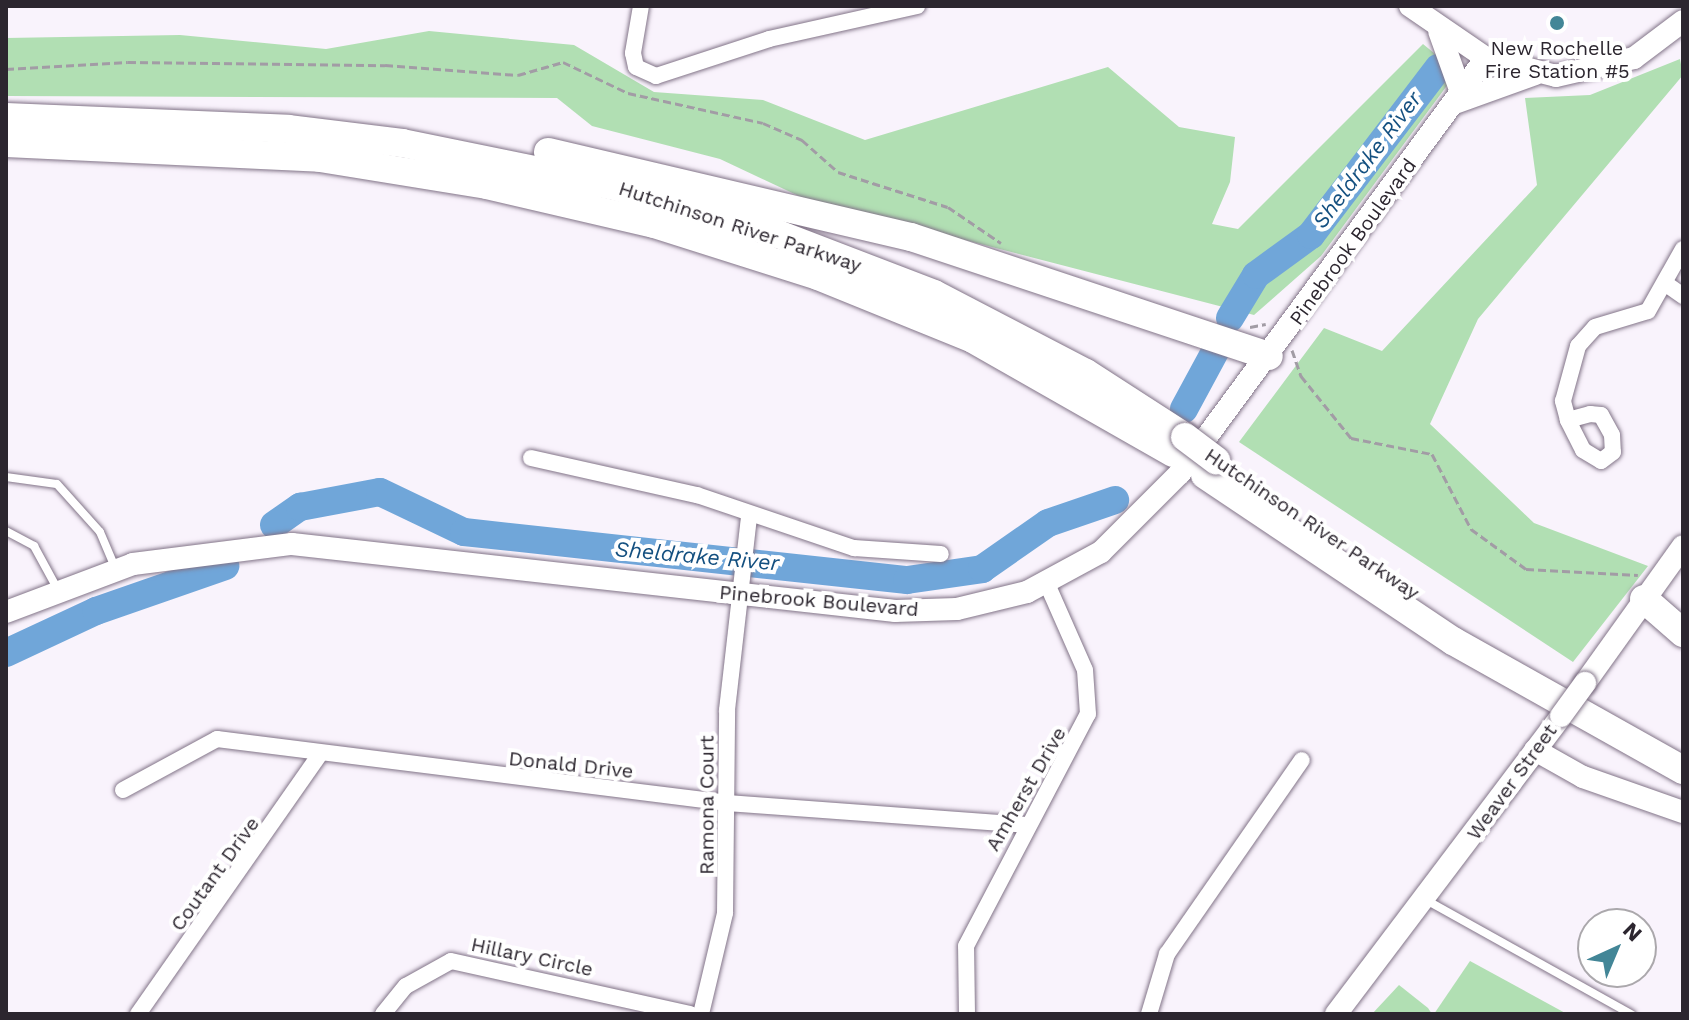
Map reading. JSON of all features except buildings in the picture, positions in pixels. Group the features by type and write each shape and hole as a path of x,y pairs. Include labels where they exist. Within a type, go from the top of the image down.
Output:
{"highway":[{"name":"Hutchinson River Parkway","path":"6,117 235,123 402,143 618,187 833,253 1036,345 1453,641 1683,770"},
{"name":"Hutchinson River Parkway","path":"6,143 320,158 487,185 654,224 818,276 973,339 1179,445"},
{"path":"402,143 506,145 775,201 1065,283 1269,356"},
{"name":"Hutchinson River Parkway","path":"1211,467 1465,626 1683,748"},
{"path":"1644,599 1683,633"}],"street":[{"path":"641,6 636,67 656,76 877,11 917,6"},
{"path":"1410,6 1486,58 1537,74 1571,75 1618,64 1683,21"},
{"path":"1436,26 1457,98 1537,74"},
{"name":"Pinebrook Boulevard","path":"6,612 115,569 185,553 292,544 915,612 982,605 1047,584 1101,552 1150,508 1269,356 1486,58"},
{"path":"1568,420 1563,401 1578,346 1605,322 1648,311 1666,284 1683,249"},
{"path":"1666,284 1683,296"},
{"path":"531,458 697,495 749,516 874,553 912,547 941,554"},
{"name":"Ramona Court","path":"701,1014 725,913 727,710 749,516"},
{"name":"Weaver Street","path":"1336,1014 1561,716 1683,546"},
{"name":"Amherst Drive","path":"967,1014 966,946 1088,714 1085,670 1047,584"},
{"name":"Donald Drive","path":"123,790 217,739 728,803 1028,825"},
{"path":"1535,750 1583,777 1683,812"},
{"name":"Coutant Drive","path":"138,1014 320,754"},
{"path":"1149,1014 1167,954 1302,760"},
{"name":"Hillary Circle","path":"383,1014 406,986 451,961 690,1014"}],"lane":[{"path":"6,477 57,484 100,532 115,569"},
{"path":"6,531 34,546 58,590"},
{"path":"1425,899 1631,1014"}],"green space":[{"path":"429,31 574,45 654,92 763,100 865,140 1108,67 1179,127 1235,137 1230,182 1212,224 1238,229 1423,44 1457,72 1321,256 1254,315 803,198 720,159 592,126 557,98 6,96 6,38 180,35 326,49"},
{"path":"1680,59 1683,75 1478,319 1430,424 1534,523 1648,566 1573,662 1239,442 1324,328 1382,351 1537,185 1525,98 1590,95"},
{"path":"1470,961 1567,1014 1434,1014"},
{"path":"1399,985 1428,1008 1432,1014 1372,1014"}],"waterway":[{"name":"Sheldrake River","path":"1230,318 1256,275 1311,235 1438,68"},
{"name":"Sheldrake River","path":"1184,409 1218,346"},
{"name":"Sheldrake River","path":"274,525 300,507 380,492 464,532 907,580 982,569 1048,523 1115,500"},
{"name":"Sheldrake River","path":"6,653 96,611 225,566"}],"place":[{"name":"New Rochelle Fire Station #5","path":"1557,23"}]}
